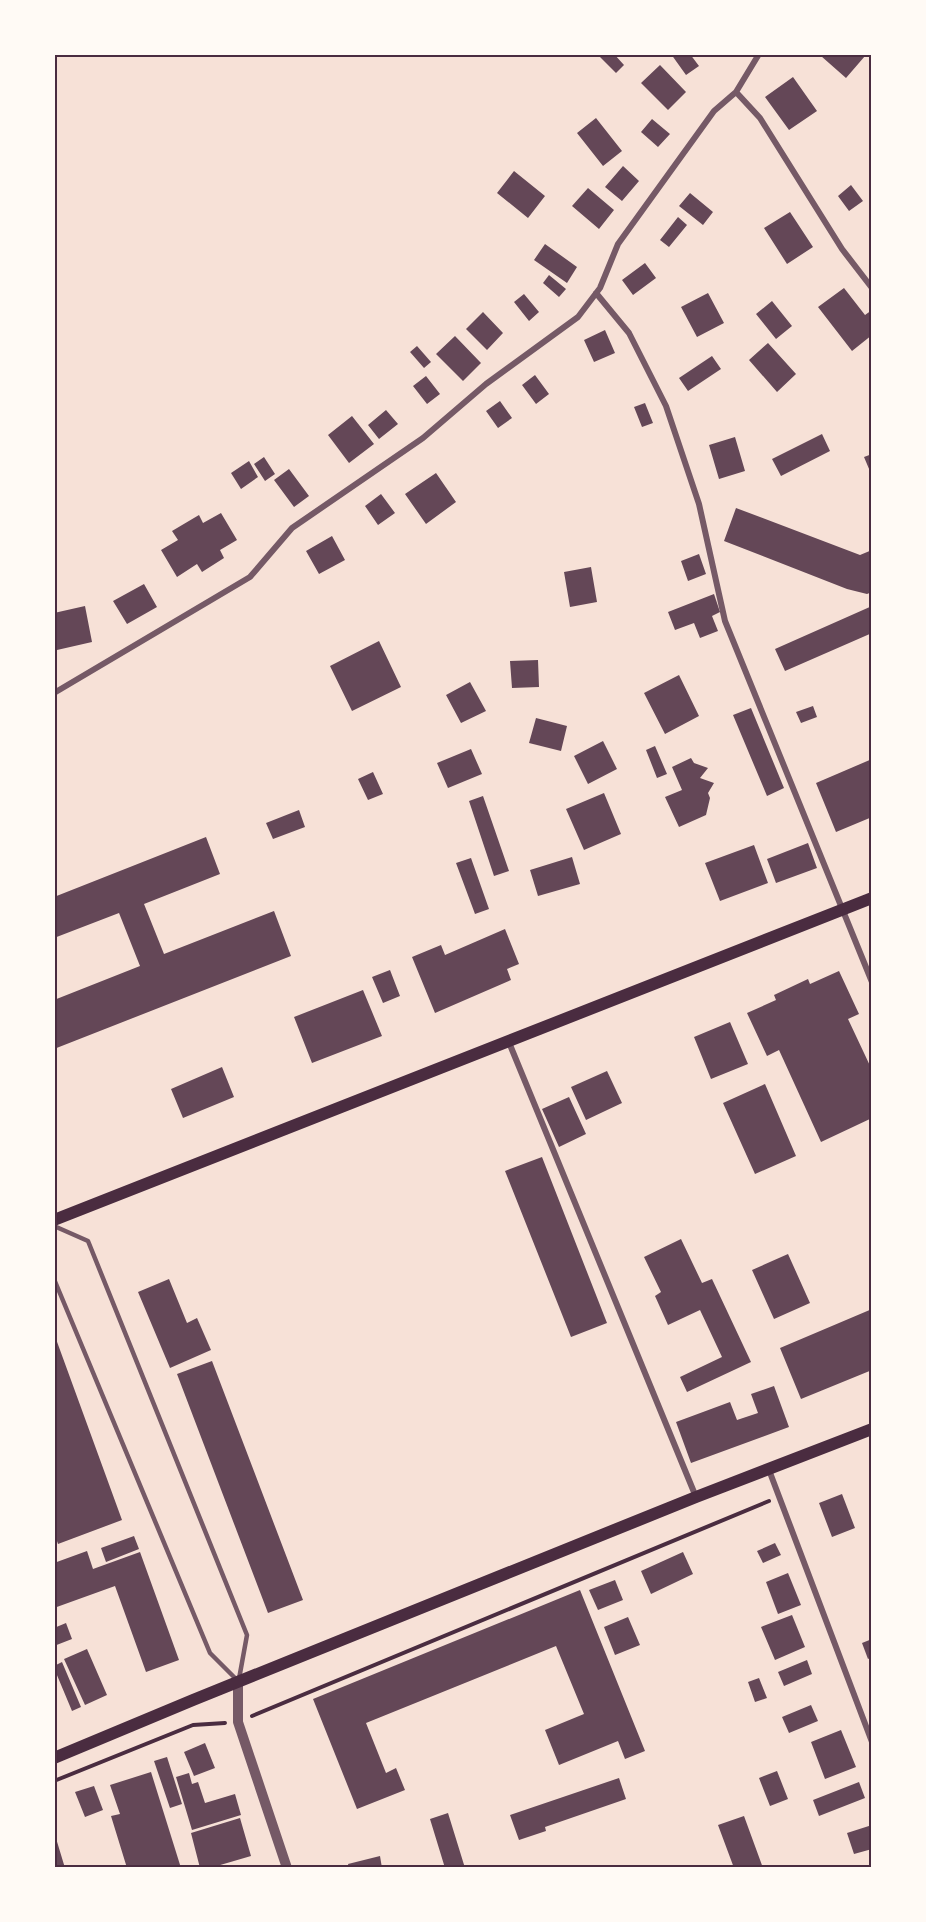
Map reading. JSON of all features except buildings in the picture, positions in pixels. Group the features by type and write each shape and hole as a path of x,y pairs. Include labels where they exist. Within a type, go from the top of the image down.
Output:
{"main road":[{"path":"54,1220 872,898"},
{"path":"54,1758 696,1497 872,1430"}],"street":[{"path":"54,693 250,577 292,528 423,438 486,384 578,317 596,293 618,244 714,111 736,92 759,54"},
{"path":"736,92 760,118 842,249 872,288"},
{"path":"596,293 629,333 666,406 699,504 725,621 872,982"},
{"path":"508,1040 696,1497"},
{"path":"769,1470 872,1742"},
{"path":"238,1682 238,1722 286,1868"}],"lane":[{"path":"54,1226 88,1241 247,1635 238,1682"},
{"path":"54,1279 210,1653 238,1682"}],"path":[{"path":"54,1781 193,1725 238,1722 779,1497"}]}
